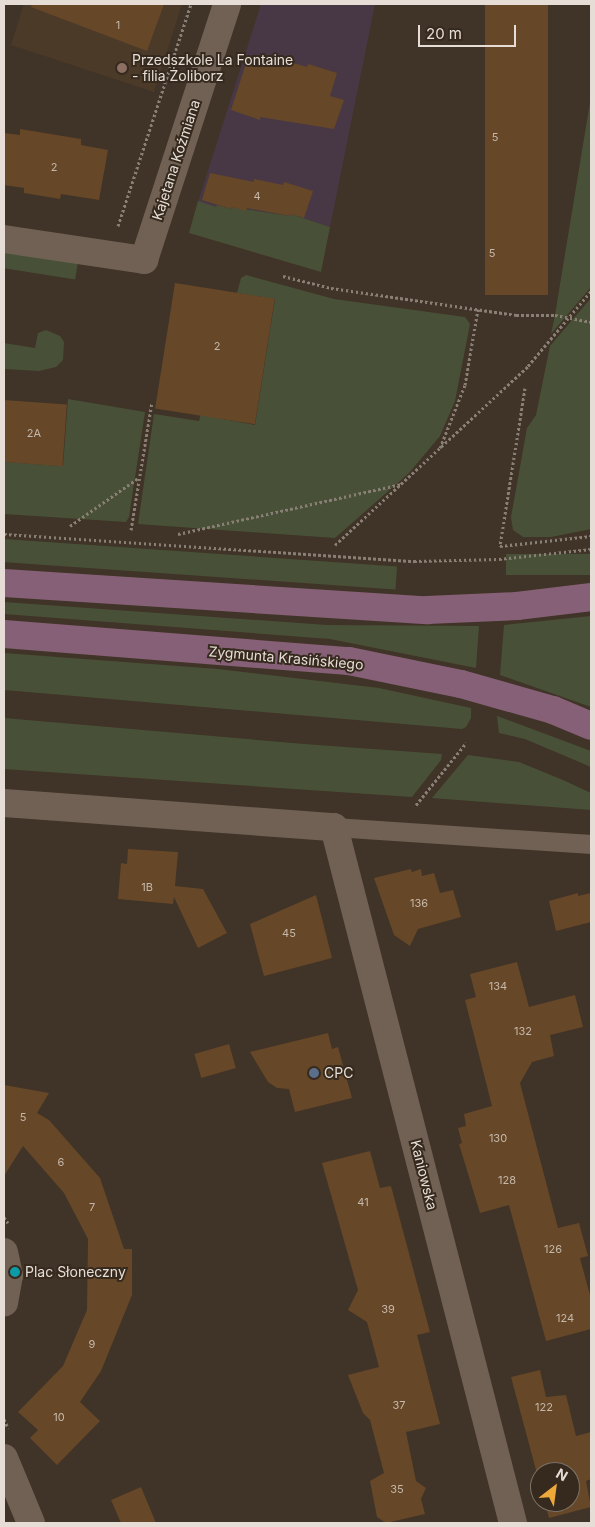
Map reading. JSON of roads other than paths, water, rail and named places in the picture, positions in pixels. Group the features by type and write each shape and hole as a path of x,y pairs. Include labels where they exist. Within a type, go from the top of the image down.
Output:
{"main road":[{"path":"4,584 427,610 517,606 591,597"},
{"name":"Zygmunta Krasińskiego","path":"4,634 349,661 469,686 553,710 591,726"}],"street":[{"name":"Kajetana Koźmiana","path":"4,239 144,260 227,4"},
{"path":"4,803 334,826"},
{"name":"Kaniowska","path":"334,826 514,1523"},
{"path":"4,1252 8,1275 4,1303"},
{"path":"4,1458 31,1523"}],"lane":[{"path":"334,826 591,844"}],"place":[{"name":"Przedszkole La Fontaine - filia Żoliborz","path":"122,68"},
{"name":"CPC","path":"314,1073"},
{"name":"Plac Słoneczny","path":"15,1272"}]}
